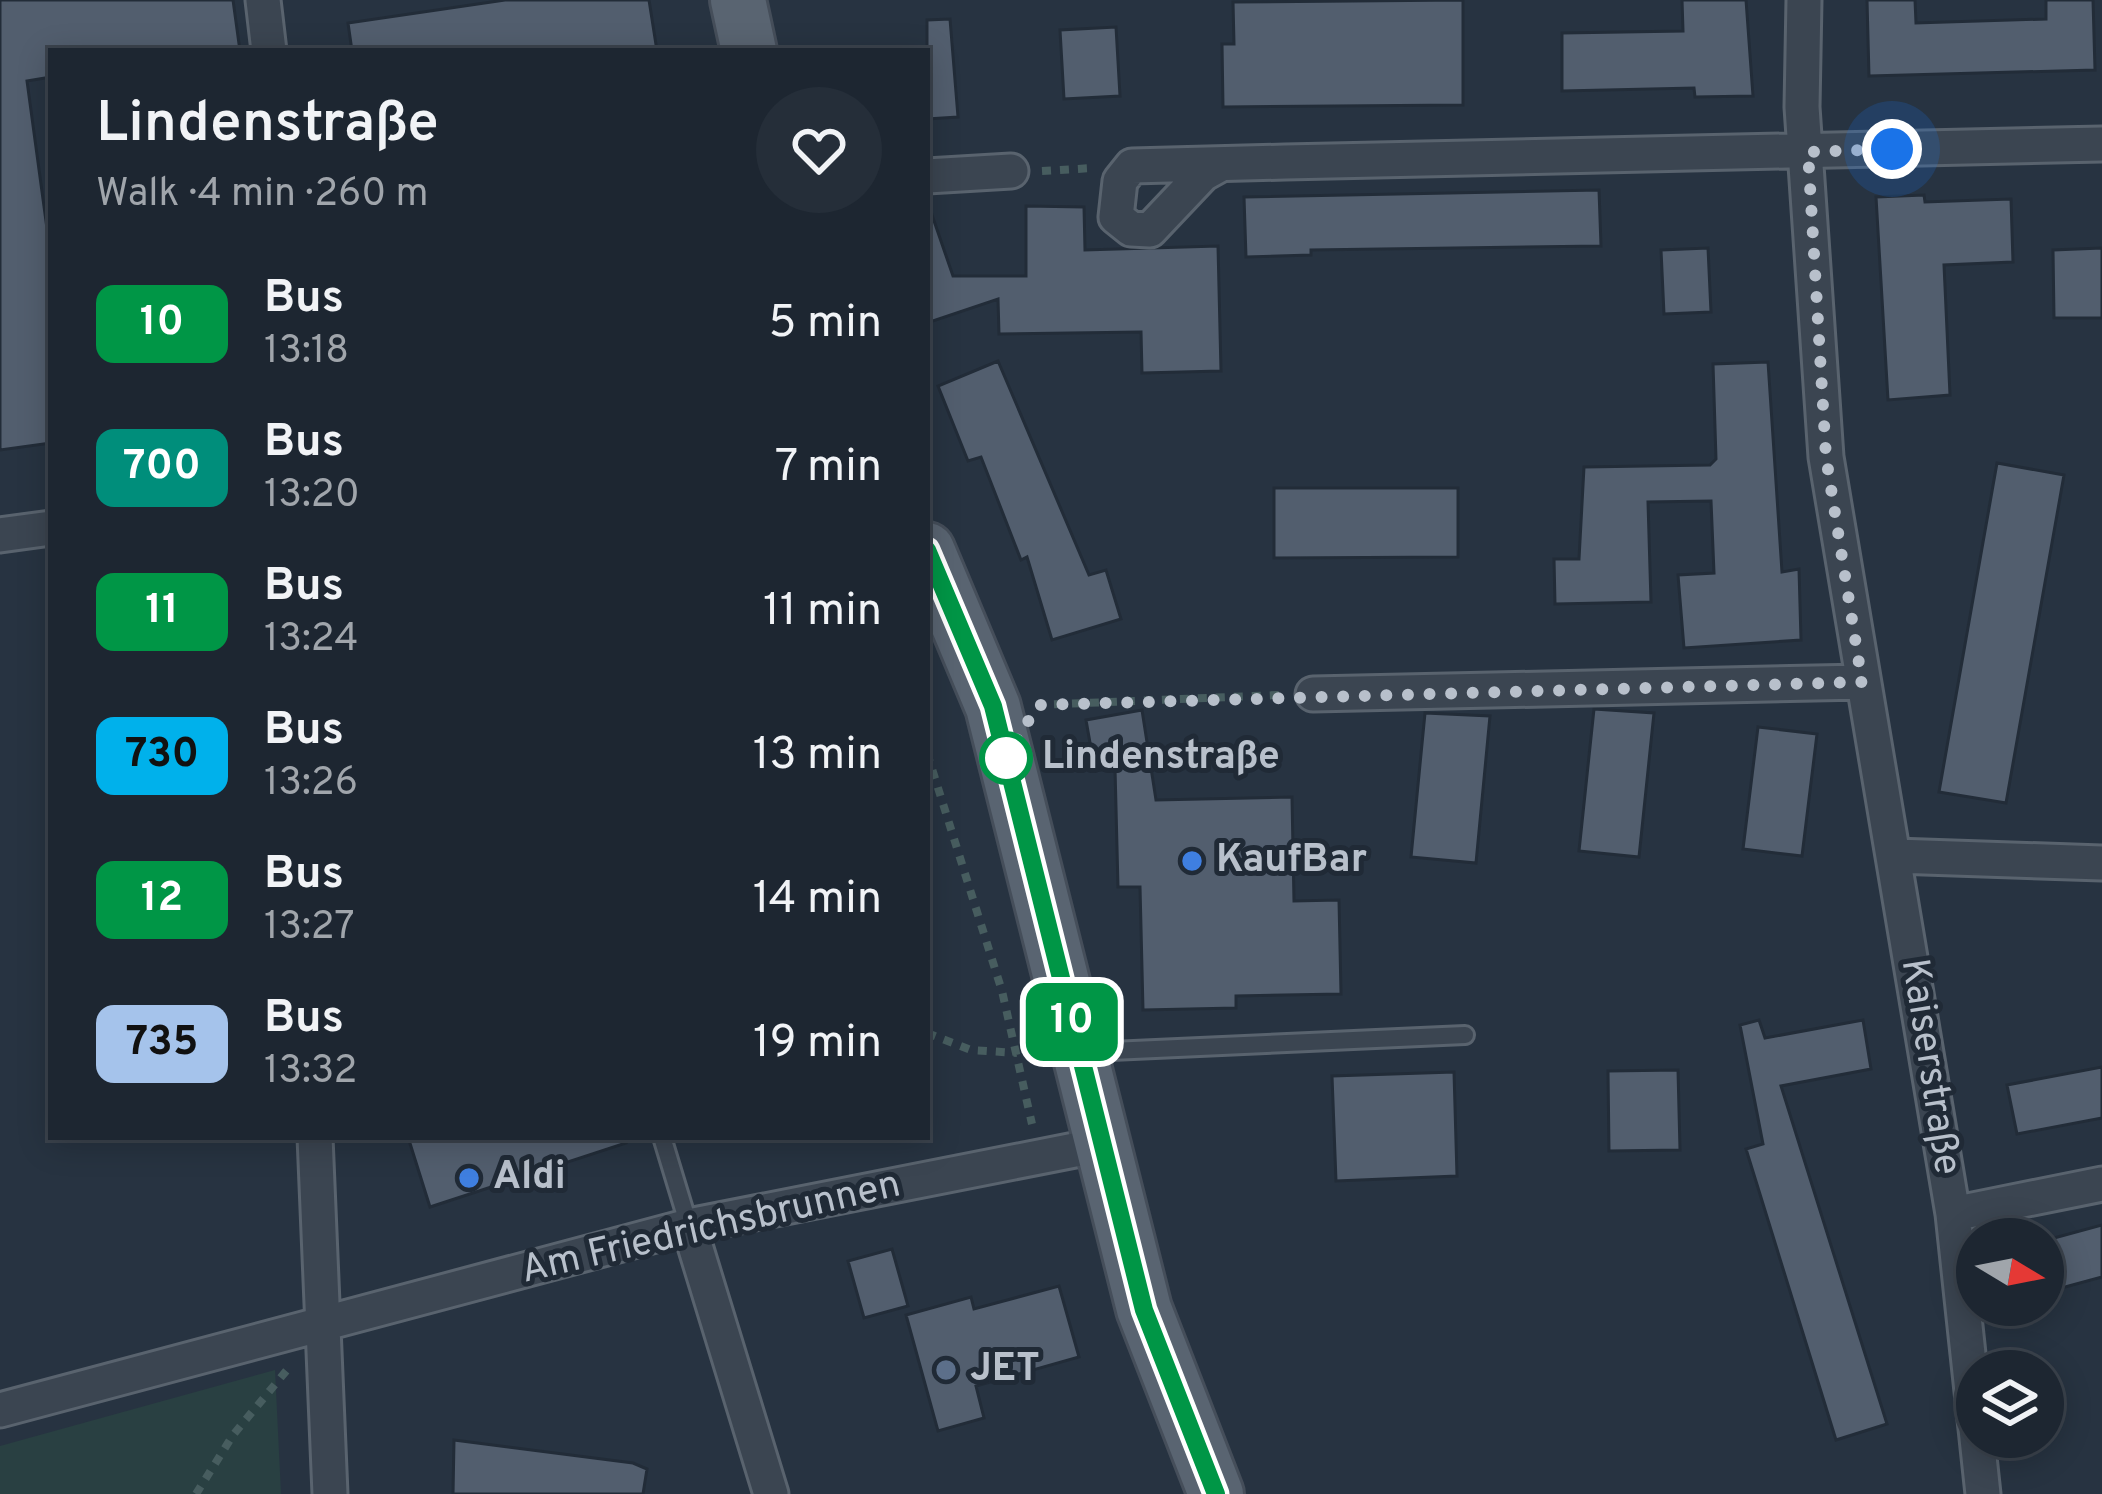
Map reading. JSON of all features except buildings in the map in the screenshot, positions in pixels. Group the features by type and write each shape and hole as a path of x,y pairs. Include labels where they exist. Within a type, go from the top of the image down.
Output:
{"main road":[{"path":"738,0 748,48"},
{"path":"930,557 993,706 1144,1310 1216,1494"}],"street":[{"path":"263,0 269,48"},
{"name":"Kaiserstraße","path":"1804,0 1802,107 1826,457 1953,1214 1983,1494"},
{"path":"1221,164 1203,174 1150,230 1131,229 1116,217 1120,181 1132,166 2102,144"},
{"path":"930,176 1011,171"},
{"path":"0,535 48,528"},
{"path":"1313,694 1862,682"},
{"path":"1895,856 2102,863"},
{"path":"315,1140 330,1494"},
{"name":"Am Friedrichsbrunnen","path":"0,1410 689,1226 1100,1145"},
{"path":"1953,1214 2102,1184"},
{"path":"689,1226 771,1494"}],"lane":[{"path":"1078,1053 1465,1035"},
{"path":"663,1140 689,1226"}],"path":[{"path":"1011,171 1132,166"},
{"path":"993,706 1313,694"},
{"path":"930,763 1017,1053 1039,1157"},
{"path":"930,1034 971,1051 1017,1053"},
{"path":"196,1494 233,1435 324,1325"}],"green space":[{"path":"275,1370 281,1494 0,1494 0,1446"}],"bus line":[{"name":"10","path":"930,556 993,706 1144,1310 1216,1494"}],"place":[{"name":"Lindenstraße","path":"1006,758"},
{"name":"KaufBar","path":"1192,861"},
{"name":"Aldi","path":"469,1178"},
{"name":"JET","path":"946,1370"}],"route":[{"path":"1006,758 1038,705 1862,682 1826,457 1808,152 1892,149"}]}
